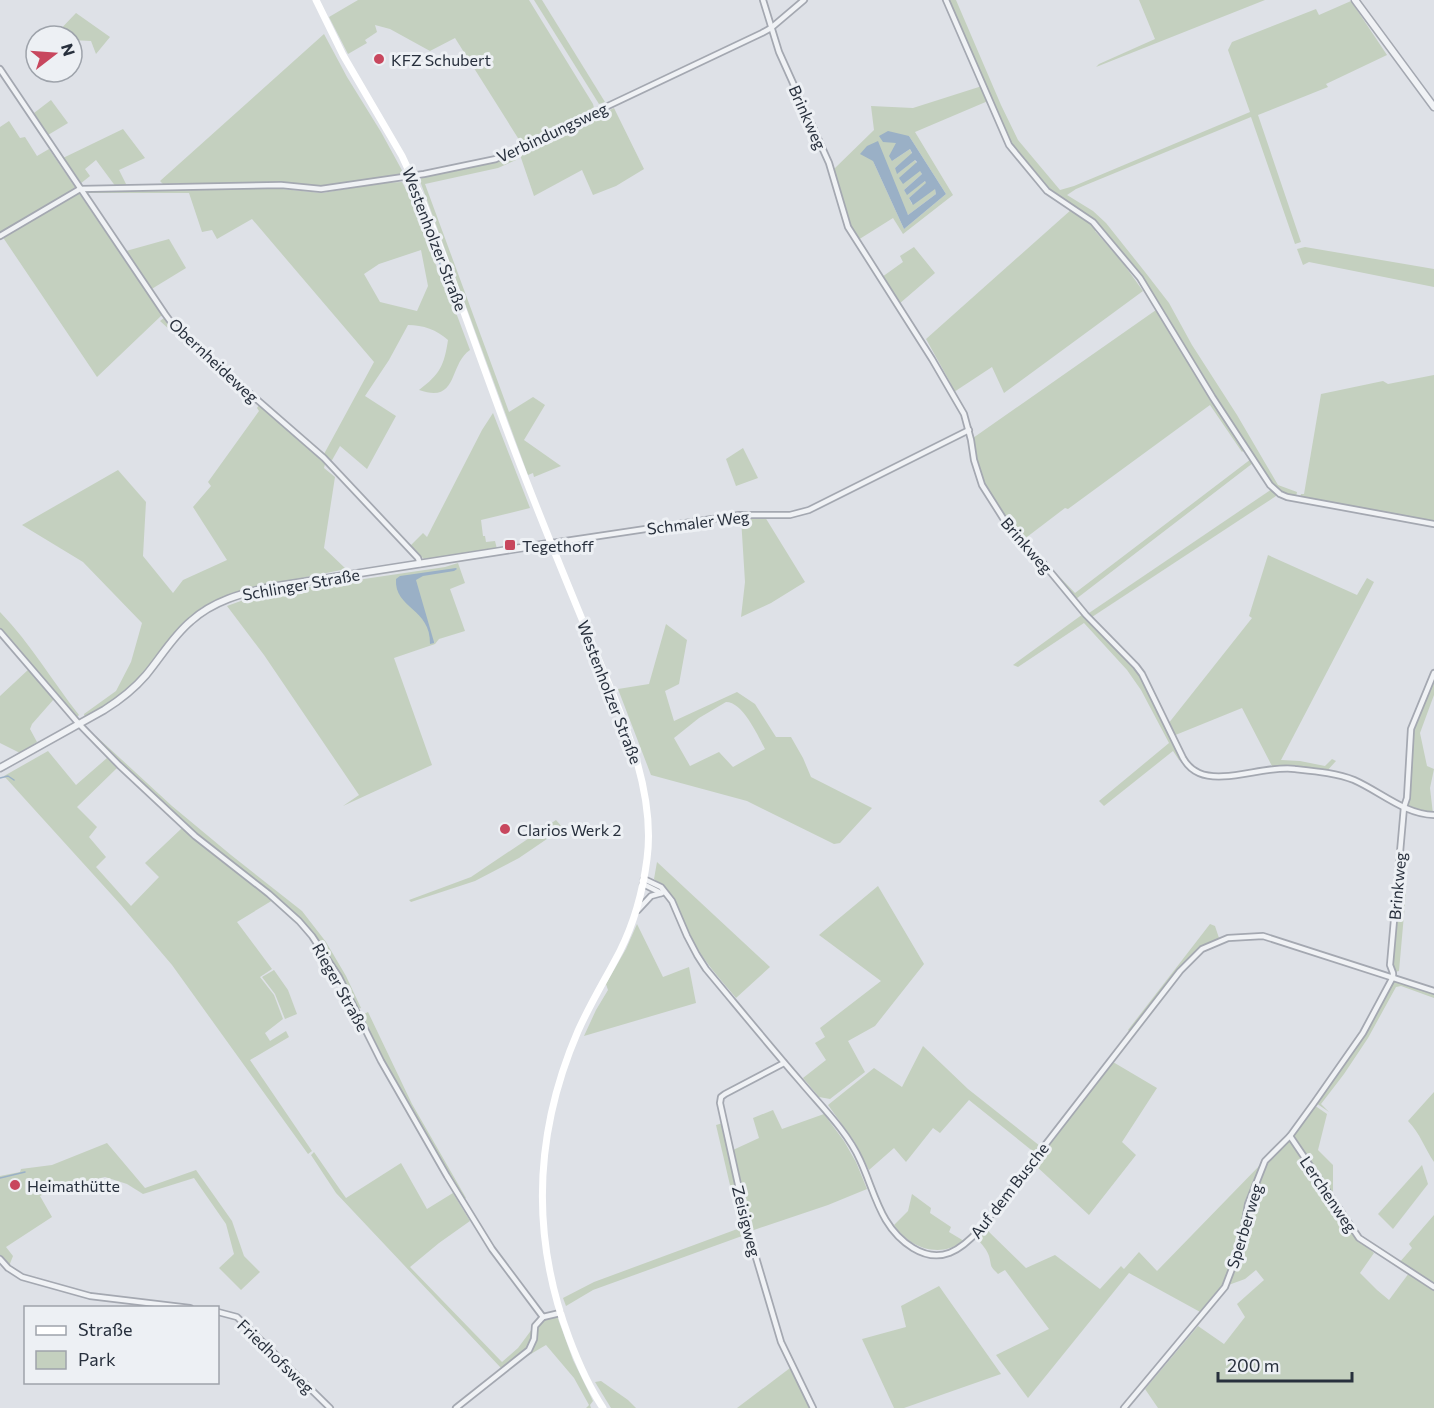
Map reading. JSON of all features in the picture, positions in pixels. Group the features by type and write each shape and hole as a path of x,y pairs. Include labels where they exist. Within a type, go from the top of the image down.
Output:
{"main road":[{"name":"Westenholzer Straße","path":"316,0 343,55 412,176 429,216 525,477 621,716 640,772 649,832 644,881 621,948 580,1028 564,1066 548,1128 543,1173 543,1219 548,1261 560,1313 576,1358 603,1408"}],"street":[{"name":"Brinkweg","path":"763,0 779,52 829,163 848,227 964,414 982,485 1018,538 1142,674 1189,767 1198,773 1216,777 1284,768 1326,773 1352,779 1404,807 1424,815 1434,815"},
{"name":"Verbindungsweg","path":"0,236 80,189 282,185 321,189 412,176 496,159 771,28 804,0"},
{"path":"945,0 1009,144 1047,191 1093,222 1136,272 1213,398 1270,485 1280,494 1287,496 1434,524"},
{"path":"1355,0 1434,107"},
{"name":"Obernheideweg","path":"0,69 176,329 324,458 418,558 420,564"},
{"name":"Schmaler Weg","path":"552,543 739,515 794,515 809,510 969,430"},
{"name":"Schlinger Straße","path":"0,768 104,710 134,688 191,621 216,604 248,591 552,543"},
{"name":"Rieger Straße","path":"0,632 79,724 119,765 195,837 269,894 312,936 339,977 381,1060 447,1176 492,1249 543,1317"},
{"path":"1404,807 1407,798 1411,729 1434,673"},
{"name":"Brinkweg","path":"1393,977 1390,965 1404,807"},
{"path":"644,881 664,894"},
{"path":"634,914 651,896 664,894"},
{"name":"Auf dem Busche","path":"664,894 672,901 687,936 706,969 851,1144 860,1159 886,1222 897,1236 913,1248 922,1253 935,1255 955,1251 966,1244 980,1229 1180,971 1202,949 1228,938 1263,936 1434,991"},
{"name":"Brinkweg","path":"1384,974 1390,965"},
{"name":"Sperberweg","path":"1124,1408 1225,1287 1241,1245 1248,1204 1265,1161 1290,1136 1364,1033 1393,977"},
{"name":"Zeisigweg","path":"784,1063 724,1094 720,1103 749,1234 781,1342 813,1408"},
{"name":"Lerchenweg","path":"1290,1136 1359,1238 1434,1287"},
{"path":"0,1259 22,1278 90,1296 173,1306"},
{"name":"Friedhofsweg","path":"219,1312 237,1317 330,1408"},
{"path":"456,1408 529,1350 534,1339 535,1326 543,1317 560,1313"}],"green space":[{"path":"358,0 529,0 593,104 593,111 523,146 455,38 430,51 390,29 375,25 377,32 365,40 367,43 348,54 329,17"},
{"path":"534,0 542,0 605,102 599,104"},
{"path":"948,0 956,0 1018,140 1060,190 1250,112 1228,50 1232,42 1316,9 1319,15 1351,1 1387,55 1326,84 1328,87 1258,115 1301,242 1295,244 1251,117 1076,189 1067,195 1093,211 1106,223 1169,303 1192,345 1278,485 1297,492 1296,497 1280,493 1272,485 1136,271 1088,215 1049,190 1011,144"},
{"path":"1139,0 1265,0 1096,67 1155,39"},
{"path":"76,13 110,37 96,54 91,41 84,41 84,24 65,24"},
{"path":"324,34 404,174 321,188 223,183 163,184 160,181"},
{"path":"982,86 988,101 915,132 953,195 903,234 893,218 858,240 846,216 834,169 874,130 871,106 913,108","holes":["909,136 946,194 904,229 873,161 908,215 936,194 935,188 912,204 909,198 927,183 925,181 907,194 904,190 922,174 915,160 898,173 895,168 912,154 910,149 892,161 897,143"]},
{"path":"51,100 68,123 48,135 34,113"},
{"path":"614,108 644,169 616,186 593,195 582,170 534,196 519,152"},
{"path":"9,121 20,138 25,137 37,156 49,149 162,315 97,377 0,233 0,127"},
{"path":"123,129 145,158 119,170 128,188 116,187 96,160 85,169 90,176 80,184 63,158"},
{"path":"511,155 516,160 498,168 425,184 509,412 533,397 545,405 524,440 561,466 534,477 533,473 528,475 420,181 425,176 497,161"},
{"path":"402,182 413,202 446,293 449,294 470,350 458,365 447,387 441,392 432,393 419,390 440,369 448,340 430,329 408,325 389,360 365,396 396,416 367,469 340,446 331,462 324,454 374,362 252,219 217,239 212,230 202,232 189,193 87,193 86,190 211,187 282,189 322,193","holes":["421,250 428,286 417,311 380,302 364,274 379,264"]},
{"path":"1072,209 1097,229 1095,231 1123,263 1143,291 1004,393 992,367 954,392 926,339"},
{"path":"169,239 186,268 150,290 126,251"},
{"path":"914,247 935,273 899,304 882,277 903,262 900,256"},
{"path":"1305,247 1434,269 1434,287 1309,262 1303,265 1297,249"},
{"path":"1156,310 1211,400 1245,449 1242,452 1210,405 1023,540 998,507 982,479 973,438"},
{"path":"164,318 253,399 250,402 160,321"},
{"path":"1434,375 1434,522 1300,498 1301,494 1304,494 1321,394 1383,381 1388,384"},
{"path":"259,405 322,461 325,464 324,468 335,477 324,548 346,569 248,589 202,607 176,632 133,686 85,718 84,714 116,691 131,662 142,623 83,562 22,525 118,470 146,502 143,556 173,593 183,580 227,560 193,507 211,486 208,482 259,411 257,408"},
{"path":"493,413 530,508 481,520 486,542 495,541 497,549 424,559 410,546 423,533 427,537"},
{"path":"743,448 758,478 736,486 726,459"},
{"path":"1251,459 1253,463 1076,599 1054,574 1054,571 1075,593"},
{"path":"1272,489 1278,494 1276,496 1092,617 1089,613"},
{"path":"765,517 805,582 771,603 741,617 745,582 741,518"},
{"path":"1268,555 1357,595 1367,578 1374,582 1281,760 1325,766 1332,759 1336,761 1326,772 1273,768 1242,708 1173,736 1168,724 1252,618 1249,616"},
{"path":"458,563 465,583 450,589 465,631 394,658 432,765 343,806 359,795 264,655 227,606 276,592 445,567"},
{"path":"0,612 32,650 79,715 76,718 0,628"},
{"path":"1083,614 1138,672 1183,762 1173,751 1104,806 1099,801 1169,743 1141,690 1127,670 1084,623 1018,667 1013,665"},
{"path":"666,624 687,640 679,684 665,691 674,721 737,692 755,704 776,737 791,737 811,777 872,808 840,843 834,844 747,801 651,775 618,689 649,684","holes":["726,702 732,703 744,713 765,749 733,767 719,752 690,766 674,738 699,718"]},
{"path":"29,669 54,699 30,729 37,742 20,753 0,743 0,696"},
{"path":"1434,677 1434,695 1420,733 1427,766 1434,769 1430,788 1433,814 1407,807 1413,729"},
{"path":"96,736 172,806 302,911 326,942 361,1008 358,1009 343,978 314,934 301,920 271,893 196,835 120,764 96,739"},
{"path":"48,751 76,785 107,758 117,768 77,807 97,827 89,837 106,857 96,867 131,906 159,877 145,863 182,828 273,900 237,922 272,969 260,977 274,995 283,1019 265,1033 270,1041 286,1031 289,1037 250,1060 312,1151 308,1154 172,965 4,776"},
{"path":"556,820 563,828 519,858 475,881 411,902 409,900 471,877"},
{"path":"657,862 770,967 736,998 701,954 686,930 673,900 654,879"},
{"path":"878,886 924,964 875,1026 848,1041 865,1072 830,1099 819,1097 803,1078 826,1060 815,1043 825,1037 820,1028 881,981 819,935"},
{"path":"1406,892 1399,971 1395,972 1393,965 1398,894"},
{"path":"637,924 663,977 689,967 696,1003 584,1036 608,990 606,984"},
{"path":"1210,924 1215,926 1219,938 1201,948 1130,1032 1128,1030"},
{"path":"274,970 288,990 297,1014 285,1019 275,994 262,977"},
{"path":"1393,980 1434,994 1434,998 1401,986 1396,987 1368,1038 1321,1104 1329,1112 1316,1103 1339,1072"},
{"path":"368,1012 412,1104 466,1198 464,1199 410,1109 385,1062 362,1015"},
{"path":"923,1046 968,1089 1040,1146 1035,1153 969,1100 940,1133 933,1128 906,1162 894,1148 869,1170 854,1141 828,1105 874,1068 902,1087"},
{"path":"1113,1062 1157,1088 1122,1142 1136,1155 1089,1215 1035,1165"},
{"path":"1434,1092 1434,1162 1408,1121"},
{"path":"1314,1105 1327,1114 1318,1150 1333,1165 1332,1194 1292,1135"},
{"path":"773,1110 782,1129 824,1114 844,1141 867,1189 751,1231 733,1150 759,1138 753,1118"},
{"path":"723,1123 746,1226 746,1231 742,1236 593,1290 566,1306 563,1298 594,1282 740,1228 716,1125"},
{"path":"1288,1141 1291,1141 1357,1239 1374,1253 1360,1273 1389,1300 1409,1273 1434,1288 1434,1408 1158,1408 1145,1389 1198,1326 1224,1344 1245,1317 1237,1304 1264,1280 1256,1270 1245,1279 1223,1287 1202,1313 1129,1273 1028,1398 996,1355 1049,1329 1005,1270 998,1274 992,1267 987,1252 977,1239 986,1229 1026,1268 1055,1255 1100,1289 1121,1266 1124,1269 1139,1252 1157,1271 1263,1162"},
{"path":"107,1143 145,1188 196,1170 232,1221 244,1256 260,1272 241,1290 219,1268 234,1254 226,1224 194,1178 143,1194 127,1184 105,1177 54,1189 40,1196 52,1217 6,1247 13,1256 9,1266 0,1255 0,1176 20,1172 21,1169 52,1165"},
{"path":"314,1152 346,1198 401,1163 427,1209 453,1193 470,1221 410,1267 502,1362 518,1348 541,1317 546,1319 557,1316 573,1360 593,1401 591,1408 586,1408 589,1405 574,1378 546,1345 511,1368 507,1366 501,1368 336,1193 311,1155"},
{"path":"1422,1165 1428,1184 1393,1229 1378,1214"},
{"path":"912,1194 931,1208 930,1213 951,1227 949,1232 964,1241 945,1249 935,1250 908,1240 894,1225 908,1211"},
{"path":"1434,1215 1434,1284 1399,1263 1412,1248 1409,1244"},
{"path":"939,1286 1001,1374 904,1408 894,1408 862,1339 906,1327 901,1306"},
{"path":"790,1368 810,1408 737,1408"},
{"path":"601,1381 636,1408 611,1408 595,1382"}],"water":[{"path":"888,131 909,136 946,194 904,229 873,161 860,154 867,146 878,141 908,215 936,194 935,189 913,205 909,198 926,183 925,181 907,195 904,190 922,174 920,171 903,184 899,178 917,162 915,160 897,174 895,168 912,153 910,149 892,161 889,156 896,143 883,142 879,136"},
{"path":"456,568 454,571 423,576 416,580 434,642 430,644 429,632 425,623 401,597 396,579 400,576"}],"waterway":[{"path":"411,188 429,231 448,288"},
{"path":"0,778 8,776 14,780"},
{"path":"0,1178 25,1172"}],"place":[{"name":"KFZ Schubert","path":"379,59"},
{"name":"Tegethoff","path":"510,545"},
{"name":"Clarios Werk 2","path":"505,829"},
{"name":"Heimathütte","path":"15,1185"}]}
